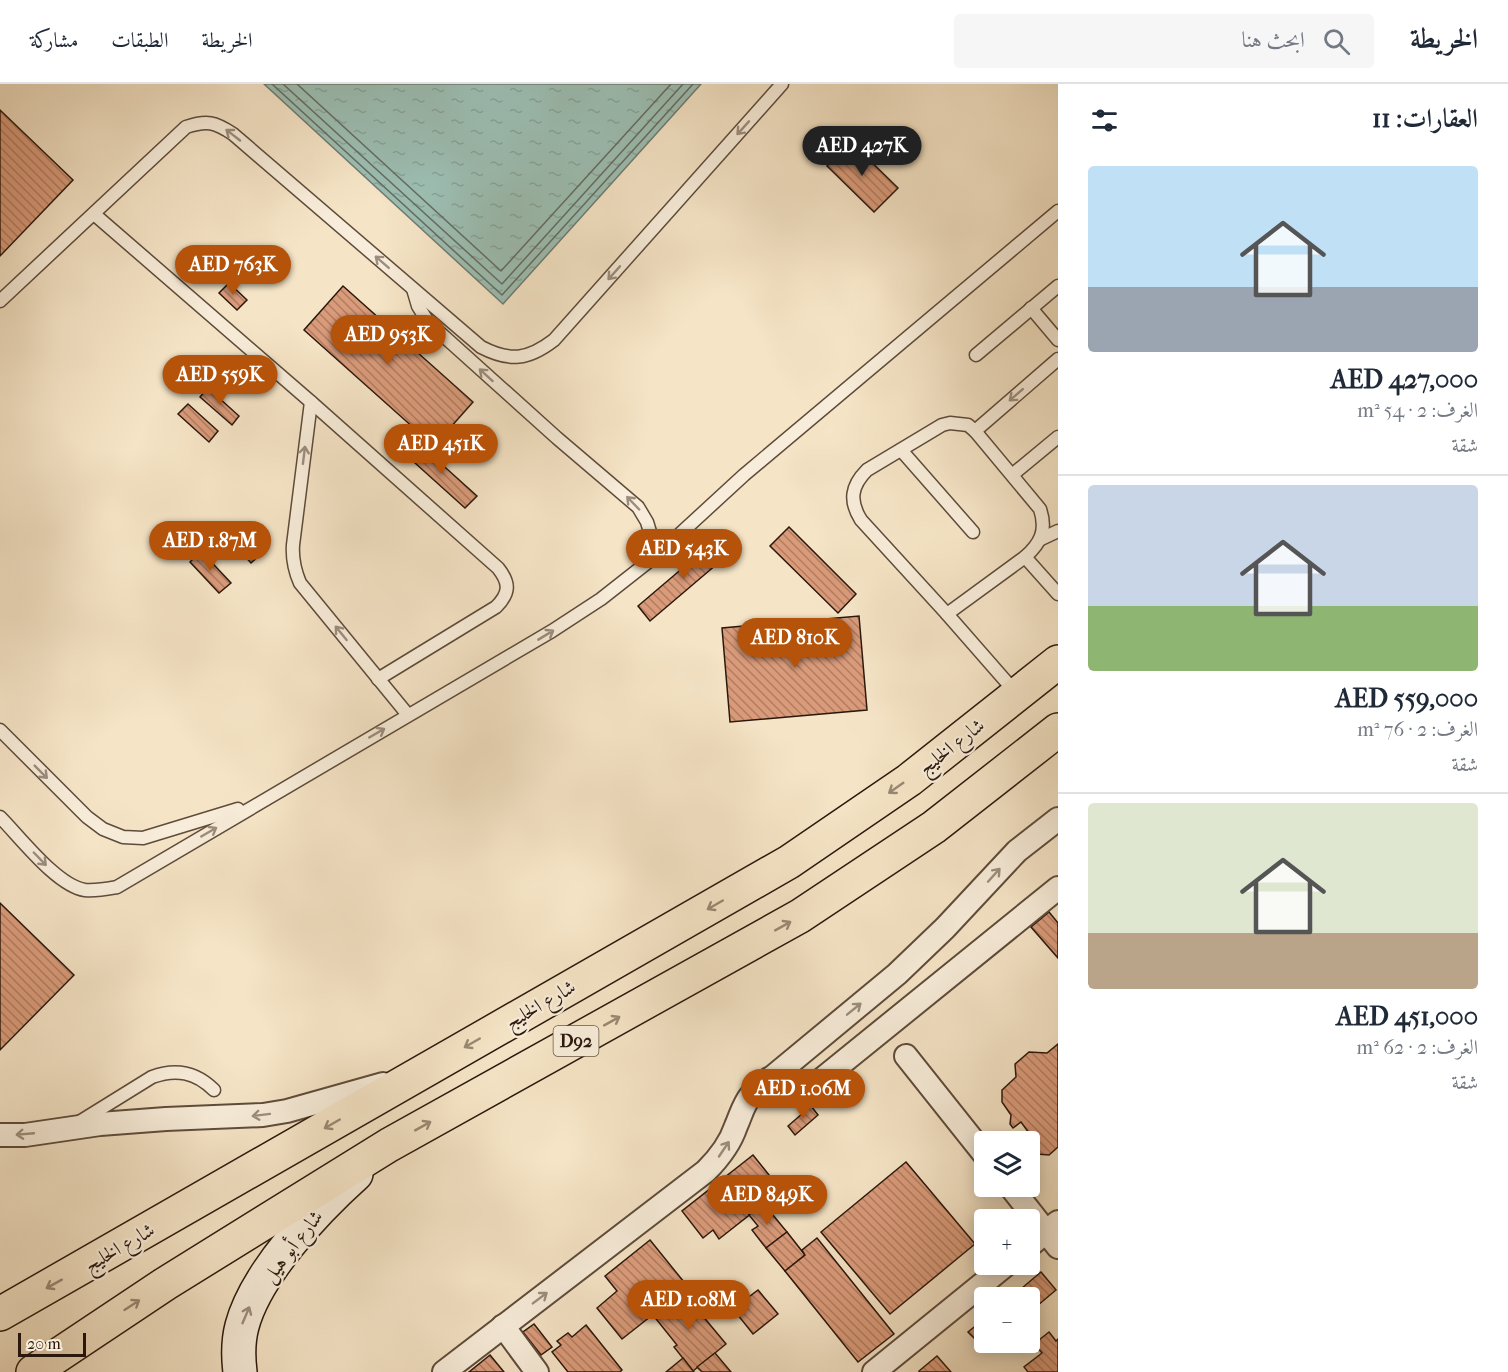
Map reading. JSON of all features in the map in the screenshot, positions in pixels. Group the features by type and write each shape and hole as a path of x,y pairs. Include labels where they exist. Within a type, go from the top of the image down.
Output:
{"main road":[{"name":"شارع الخليج","path":"0,1314 789,862 909,780 1058,662"},
{"name":"D92","path":"33,1372 165,1284 389,1145 800,916 934,827 1058,730"},
{"name":"شارع أبو هيل","path":"240,1372 238,1358 242,1325 267,1274 319,1210 389,1145"}],"street":[{"path":"444,1372 706,1171 729,1143 747,1100 769,1079 897,974 945,928 1017,851 1058,819"},
{"path":"769,1079 795,1090 810,1089 1058,888"},
{"path":"897,974 919,1001"},
{"path":"906,1056 974,1141"},
{"path":"0,1135 25,1135 166,1119 237,1117 287,1111 419,1073"},
{"path":"1018,1197 1048,1237"},
{"path":"874,1372 993,1275"},
{"path":"503,1326 537,1372"}],"lane":[{"path":"0,301 186,127 202,122 219,125 233,134 481,347 511,358 526,356 542,350 554,340 782,84"},
{"path":"0,817 52,872 66,883 82,890 100,891 117,887 561,625 601,599 657,555 744,475 1058,212"},
{"path":"93,214 311,402 498,568 505,577 507,588 504,599 496,607 378,679"},
{"path":"976,355 1058,286"},
{"path":"413,289 418,306 428,322 638,507 647,522 657,555"},
{"path":"1032,308 1058,340"},
{"path":"975,431 1058,359"},
{"path":"311,402 293,545 294,571 300,582 408,715"},
{"path":"946,614 1035,548 1044,529 1040,509 975,431 968,425 950,423 942,425 867,470 858,478 852,500 861,520 1017,694"},
{"path":"1012,475 1058,437"},
{"path":"901,450 973,532"},
{"path":"1041,539 1058,531"},
{"path":"1025,556 1058,594"},
{"path":"0,730 87,817 103,829 123,837 143,838 163,833 260,802"},
{"path":"70,1129 162,1073 185,1072 206,1082 214,1090"}],"water":[{"path":"264,84 701,84 503,304"}],"building":[{"path":"0,110 73,180 0,256"},
{"path":"851,142 898,188 874,212 827,166"},
{"path":"229,283 247,300 237,310 219,293"},
{"path":"343,286 473,402 434,446 304,330"},
{"path":"208,388 239,416 232,425 200,397"},
{"path":"188,404 218,431 209,442 178,414"},
{"path":"417,442 477,496 465,508 405,454"},
{"path":"234,522 262,553 251,563 223,532"},
{"path":"789,527 856,594 838,613 770,546"},
{"path":"718,538 730,553 650,621 638,606"},
{"path":"201,551 231,583 219,593 190,562"},
{"path":"859,616 867,710 730,722 722,628"},
{"path":"0,903 74,975 0,1050"},
{"path":"1049,912 1058,923 1058,958 1031,927"},
{"path":"1058,1044 1058,1147 1049,1155 1040,1154 1040,1131 1028,1131 1021,1122 1013,1128 1010,1124 1011,1115 1002,1102 1002,1090 1016,1077 1015,1064 1029,1052 1047,1053"},
{"path":"811,1106 818,1115 795,1135 788,1126"},
{"path":"753,1155 781,1190 719,1239 713,1230 703,1238 682,1211"},
{"path":"906,1162 974,1245 890,1314 821,1232"},
{"path":"764,1204 787,1232 766,1248 752,1230 758,1226 749,1215"},
{"path":"787,1232 805,1255 785,1271 766,1248"},
{"path":"817,1238 894,1334 858,1362 785,1271 805,1255 802,1250"},
{"path":"650,1240 688,1287 622,1339 597,1308 617,1291 605,1276"},
{"path":"1040,1273 1056,1290 1040,1303 1040,1287 1023,1287"},
{"path":"758,1290 778,1314 753,1334 733,1309"},
{"path":"682,1291 726,1344 693,1371 674,1347 677,1345 653,1315"},
{"path":"534,1324 552,1347 541,1355 523,1332"},
{"path":"586,1325 622,1370 620,1372 568,1372 552,1352 561,1345 557,1341 568,1333 572,1337"},
{"path":"974,1327 974,1338 968,1332"},
{"path":"1049,1332 1056,1341 1058,1339 1058,1372 1028,1372 1024,1367 1042,1353 1040,1339"},
{"path":"715,1353 731,1372 702,1372 697,1367"},
{"path":"490,1355 504,1372 469,1372"},
{"path":"937,1356 951,1372 919,1372 919,1371"},
{"path":"683,1358 694,1372 666,1372"}]}
